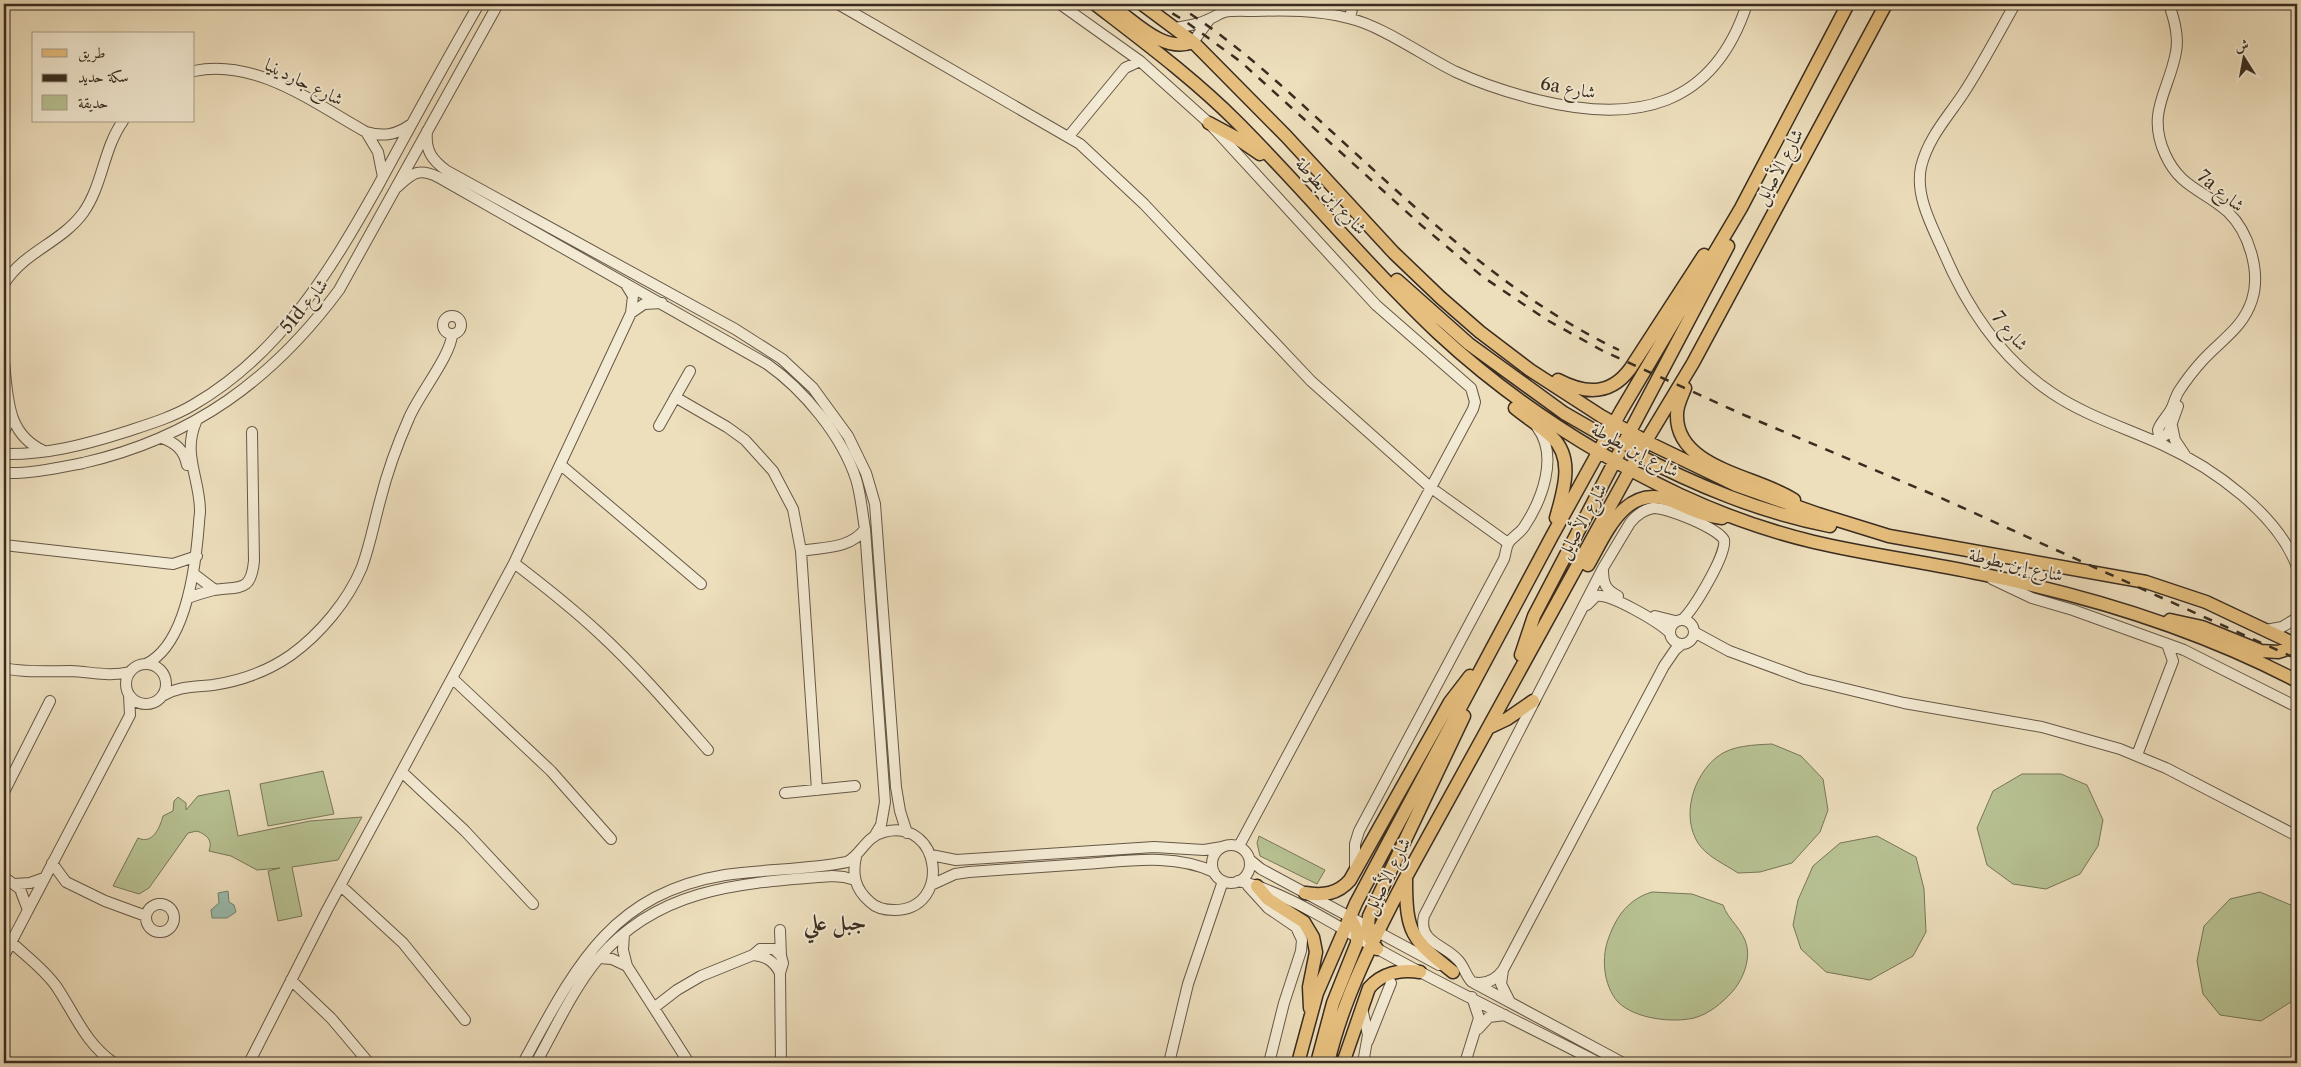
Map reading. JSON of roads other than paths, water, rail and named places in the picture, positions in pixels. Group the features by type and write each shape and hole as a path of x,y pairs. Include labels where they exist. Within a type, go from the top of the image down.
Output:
{"main road":[{"name":"شارع إبن بطوطة","path":"1095,4 1146,43 1234,119 1438,333 1471,362 1536,413 1598,452 1613,467 1631,469 1680,495 1740,520 1792,537 1982,574 2138,614 2237,653 2297,681"},
{"path":"1110,4 1163,41 1183,45 1193,42"},
{"name":"شارع إبن بطوطة","path":"1142,4 1193,42 1286,136 1417,276 1480,332 1530,370 1601,416 1614,423 1651,434 1736,485 1818,514 1889,536 2146,582 2206,602 2297,645"},
{"name":"شارع الأصايل","path":"1364,934 1350,917 1483,661 1591,463 1741,208 1848,4"},
{"name":"شارع الأصايل","path":"1298,1063 1317,993 1406,877 1631,469 1644,459 1651,434 1693,363 1886,4"},
{"path":"1208,124 1235,137 1286,173"},
{"path":"1530,370 1543,372 1571,387 1585,390 1602,389 1618,382 1630,369 1723,226 1753,186"},
{"path":"1514,679 1534,616 1727,248 1741,208"},
{"path":"1336,228 1366,270 1427,331 1467,368 1556,441 1564,459 1566,478 1552,536"},
{"path":"1336,228 1375,260 1469,344 1523,384 1622,447 1695,484 1748,504 1810,522 1889,536"},
{"path":"1693,363 1676,412 1680,432 1692,452 1723,469 1779,491 1818,514"},
{"path":"1593,430 1599,430 1604,426 1601,416"},
{"path":"1614,423 1631,469"},
{"path":"1598,452 1622,447 1651,434"},
{"path":"1591,463 1598,459 1604,460 1613,467"},
{"path":"1642,476 1639,472 1644,459"},
{"path":"1546,621 1566,600 1615,518 1630,504 1648,497 1658,497 1670,500 1702,515 1740,520"},
{"path":"2138,614 2192,624 2261,651 2278,652 2297,645"},
{"path":"1305,893 1315,894 1340,890 1354,873 1450,702 1483,661"},
{"path":"1317,1063 1333,1003 1364,934 1371,911 1462,722 1478,673"},
{"path":"1488,728 1507,719 1533,701"},
{"path":"1406,877 1406,915 1413,934 1426,951 1453,972"},
{"path":"1257,886 1268,899 1298,916 1314,937 1316,952 1309,988 1310,1016"},
{"name":"شارع الأصايل","path":"1328,1063 1364,934"},
{"path":"1343,1063 1361,1006 1369,988 1375,981 1395,972 1420,972"}],"street":[{"name":"51d شارع","path":"4,454 46,452 98,441 162,420 198,402 239,373 272,344 301,310 342,251 479,4"},
{"name":"51d شارع","path":"4,473 59,468 113,456 162,438 196,422 247,388 271,367 320,316 339,290 498,4"},
{"path":"838,4 1080,144 1144,204 1311,381 1430,487 1508,543"},
{"path":"1060,4 1140,61 1208,124 1376,305 1424,349 1471,388 1475,402 1473,409 1239,846"},
{"path":"1350,18 1353,4"},
{"name":"6a شارع","path":"1174,28 1209,20 1228,12 1310,11 1350,18 1373,27 1457,72 1493,87 1567,106 1616,111 1648,106 1663,101 1685,90 1704,76 1726,52 1734,38 1747,4"},
{"name":"شارع 7","path":"2014,4 1963,94 1930,140 1921,170 1920,188 1926,209 1964,297 1998,346 2052,393 2092,416 2158,442 2222,480 2262,514 2288,546 2297,567"},
{"name":"7a شارع","path":"2158,442 2158,430 2167,423 2185,384 2202,361 2241,325 2248,312 2255,283 2248,245 2236,223 2228,213 2185,184 2165,154 2160,139 2158,107 2176,50 2174,17 2169,4"},
{"path":"1193,42 1209,20"},
{"path":"1124,49 1125,68"},
{"path":"1069,136 1125,68 1140,61"},
{"name":"شارع جاردينيا","path":"195,71 226,68 270,80 366,132 390,134 412,124"},
{"path":"1080,144 1082,121"},
{"path":"4,284 11,272 24,260 62,235 84,211 100,182 112,143 122,122"},
{"path":"427,131 426,141 430,156 436,163 448,171 735,329 782,359 807,380 848,436 866,473 877,518 896,787 900,811 907,833"},
{"path":"366,132 378,152 383,177"},
{"path":"396,188 416,172 427,172 663,303 767,364 804,397 833,435 849,462 860,496 865,529 885,802 881,825 875,835 860,848 856,857 854,868 855,880 861,894 872,904 886,910 901,910 911,907 923,898 931,885 934,870 931,855 925,845 907,833 891,831 875,835"},
{"path":"249,1063 291,980 514,563 631,313 633,296 624,281"},
{"path":"631,313 644,304 663,303"},
{"path":"162,696 185,687 222,683 240,679 267,669 291,655 319,630 343,601 361,569 373,533 387,474 397,445 424,389 450,347 452,335"},
{"path":"4,362 10,416 4,433"},
{"path":"659,426 690,371"},
{"path":"675,397 727,427 760,454 784,489 795,516 801,551 817,790"},
{"path":"10,416 24,437 36,447 46,452"},
{"path":"130,716 126,683 130,672 137,666 146,664 156,658 164,650 188,598 194,576 200,510 190,445 196,422"},
{"path":"1354,873 1356,861 1355,844 1359,831 1504,559 1508,543 1522,529 1530,517 1542,488 1548,468 1546,445 1533,422"},
{"path":"2130,431 2147,430 2167,423 2187,458"},
{"path":"113,456 106,450 109,441 130,434 140,427"},
{"path":"188,598 215,590 243,587 251,578 253,572 252,432"},
{"path":"162,438 177,445 186,457 199,520"},
{"path":"560,465 700,584"},
{"path":"1472,982 1456,958 1428,938 1422,926 1424,916 1569,630 1603,568 1630,523 1647,510 1654,508 1668,510 1719,533 1725,544 1723,552 1694,606 1671,626 1670,648 1664,666"},
{"path":"801,551 845,544 856,538 865,529"},
{"path":"845,544 858,549 868,559"},
{"path":"4,545 173,564 215,590"},
{"path":"173,564 197,556"},
{"path":"514,563 600,634 652,687 708,750"},
{"path":"1603,568 1604,585 1610,592 1659,618 1679,620 1692,625 1694,632 1719,647 1783,672 1830,686 1929,708 2042,727 2137,755 2180,774 2297,836"},
{"path":"1982,574 2032,598 2073,610 2187,652 2297,707"},
{"path":"1569,630 1576,625 1592,598 1601,595 1659,624 1675,642 1699,642 1712,647 1719,647"},
{"path":"2266,630 2282,627 2297,618"},
{"path":"1472,982 1486,983 1499,976 1503,970 1664,666 1675,650 1686,643 1694,632"},
{"path":"2167,644 2173,661"},
{"path":"4,956 130,716 162,696 167,686 164,673 164,650"},
{"path":"2137,755 2173,661 2187,652"},
{"path":"146,664 155,666 185,687"},
{"path":"4,668 108,676 130,672"},
{"path":"108,676 140,703 147,704"},
{"path":"452,678 551,771 611,839"},
{"path":"4,792 50,702"},
{"path":"402,772 465,831 533,904"},
{"path":"785,792 855,786"},
{"path":"931,855 956,860 1154,847 1204,850 1227,845 1239,846 1246,852 1250,860 1261,869 1350,917 1364,934 1420,972 1599,1063"},
{"path":"1214,872 1212,861 1217,850 1222,847"},
{"path":"522,1063 565,986 586,956 613,926 648,902 685,885 704,880 746,873 832,865 847,862 856,857"},
{"path":"1241,882 1249,870 1250,860"},
{"path":"931,885 955,874 969,872 1137,861 1168,861 1194,864 1214,872 1223,881 1241,882 1257,886 1453,972 1623,1063"},
{"path":"52,863 66,882"},
{"path":"536,1063 579,987 598,958 624,934 660,910 702,892 749,884 838,876 855,880"},
{"path":"4,878 15,884 24,896 28,910"},
{"path":"1169,1063 1188,984 1223,881"},
{"path":"15,884 66,882 105,901 146,916"},
{"path":"1241,882 1268,908 1291,922 1296,927 1302,940 1301,951 1284,1003 1268,1063"},
{"path":"341,886 403,943 465,1020"},
{"path":"780,930 783,967 780,973 781,1063"},
{"path":"624,934 623,950 628,966 689,1063"},
{"path":"11,942 45,972 56,986 86,1037 114,1063"},
{"path":"655,1007 677,990 701,976 753,955 765,948 774,949 781,956"},
{"path":"753,955 760,955 772,962 780,973"},
{"path":"598,958 612,959 628,966"},
{"path":"1503,970 1503,991 1510,1003"},
{"path":"291,980 331,1018 369,1063"},
{"path":"1363,1063 1368,1042 1391,983"},
{"path":"1465,1063 1479,1018 1472,997"},
{"path":"1361,1006 1367,1028 1368,1042"},
{"path":"1475,1034 1489,1017 1509,1016"},
{"path":"2192,1063 2223,1063"}],"railway":[{"path":"1157,4 1185,21 1241,62 1421,225 1483,277 1547,320 1603,351 1744,415 1939,497 2297,659"},
{"path":"1175,4 1216,32 1256,63 1398,192 1467,251 1540,305 1578,329 1619,350"}],"district":[{"name":"جبل علي","path":"835,922"}]}
